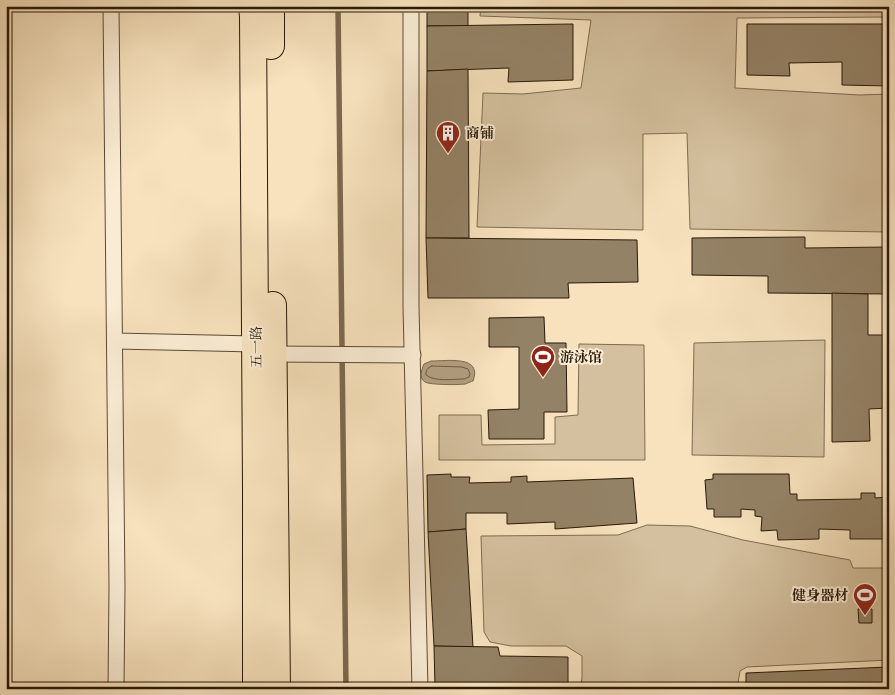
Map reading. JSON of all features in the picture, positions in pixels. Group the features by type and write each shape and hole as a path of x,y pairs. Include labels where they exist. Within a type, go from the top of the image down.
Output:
{"highway":[{"name":"五一路","path":"252,6 277,689"},
{"name":"五一路","path":"256,689 265,349 271,6"}],"street":[{"path":"111,6 117,586 116,689"},
{"path":"411,6 411,306 420,689"},
{"path":"115,341 413,355"}],"shaded area":[{"path":"481,6 889,6 889,17 737,18 735,88 860,95 889,94 889,232 690,229 687,133 643,134 643,230 477,227 483,93 523,94 581,88 591,20 480,16"},
{"path":"825,340 824,457 692,455 694,343"},
{"path":"579,344 644,345 645,460 439,460 439,415 481,415 482,445 555,444 555,417 578,415"},
{"path":"647,525 690,526 743,540 850,560 853,568 889,568 889,660 747,667 740,671 737,689 580,689 582,656 566,646 511,646 490,642 484,632 481,536 618,535"}],"water":[{"path":"454,360 468,363 473,367 475,373 473,381 457,385 425,382 421,376 424,364 431,361"}],"building":[{"path":"427,6 468,6 468,26 427,26"},
{"path":"573,24 573,80 508,82 509,68 427,71 427,26"},
{"path":"747,24 889,24 889,86 842,85 842,62 789,63 790,76 747,75"},
{"name":"商铺","path":"468,69 469,238 426,238 427,71"},
{"path":"805,237 805,248 889,247 889,294 768,293 768,276 692,275 692,238"},
{"path":"426,238 637,240 638,282 568,283 569,298 428,298"},
{"path":"832,293 868,294 868,335 889,335 889,408 869,409 870,441 832,442"},
{"name":"游泳馆","path":"544,317 545,343 566,343 567,412 544,412 544,439 489,439 488,410 519,409 519,347 489,347 489,318"},
{"path":"451,474 451,477 470,477 469,483 511,482 511,477 527,476 527,482 633,478 637,523 555,529 555,522 507,524 507,513 466,513 466,529 428,532 427,475"},
{"path":"713,474 789,474 790,494 797,494 797,500 861,499 861,493 875,493 875,498 889,497 889,539 850,539 850,530 819,529 819,539 778,540 777,530 761,531 762,517 755,516 755,510 741,509 741,517 714,517 714,509 707,509 705,480 713,479"},
{"path":"466,529 473,647 434,646 428,532"},
{"name":"健身器材","path":"858,609 872,609 872,623 859,623"},
{"path":"434,646 498,647 500,656 568,657 568,689 481,687 481,689 458,689 458,686 435,687"},
{"path":"889,667 889,689 746,689 746,673"},
{"path":"458,686 458,689 435,689 435,687"}],"waterway":[{"path":"338,6 346,689"}],"place":[{"name":"商铺","path":"448,154"},
{"name":"游泳馆","path":"543,378"},
{"name":"健身器材","path":"865,616"}]}
